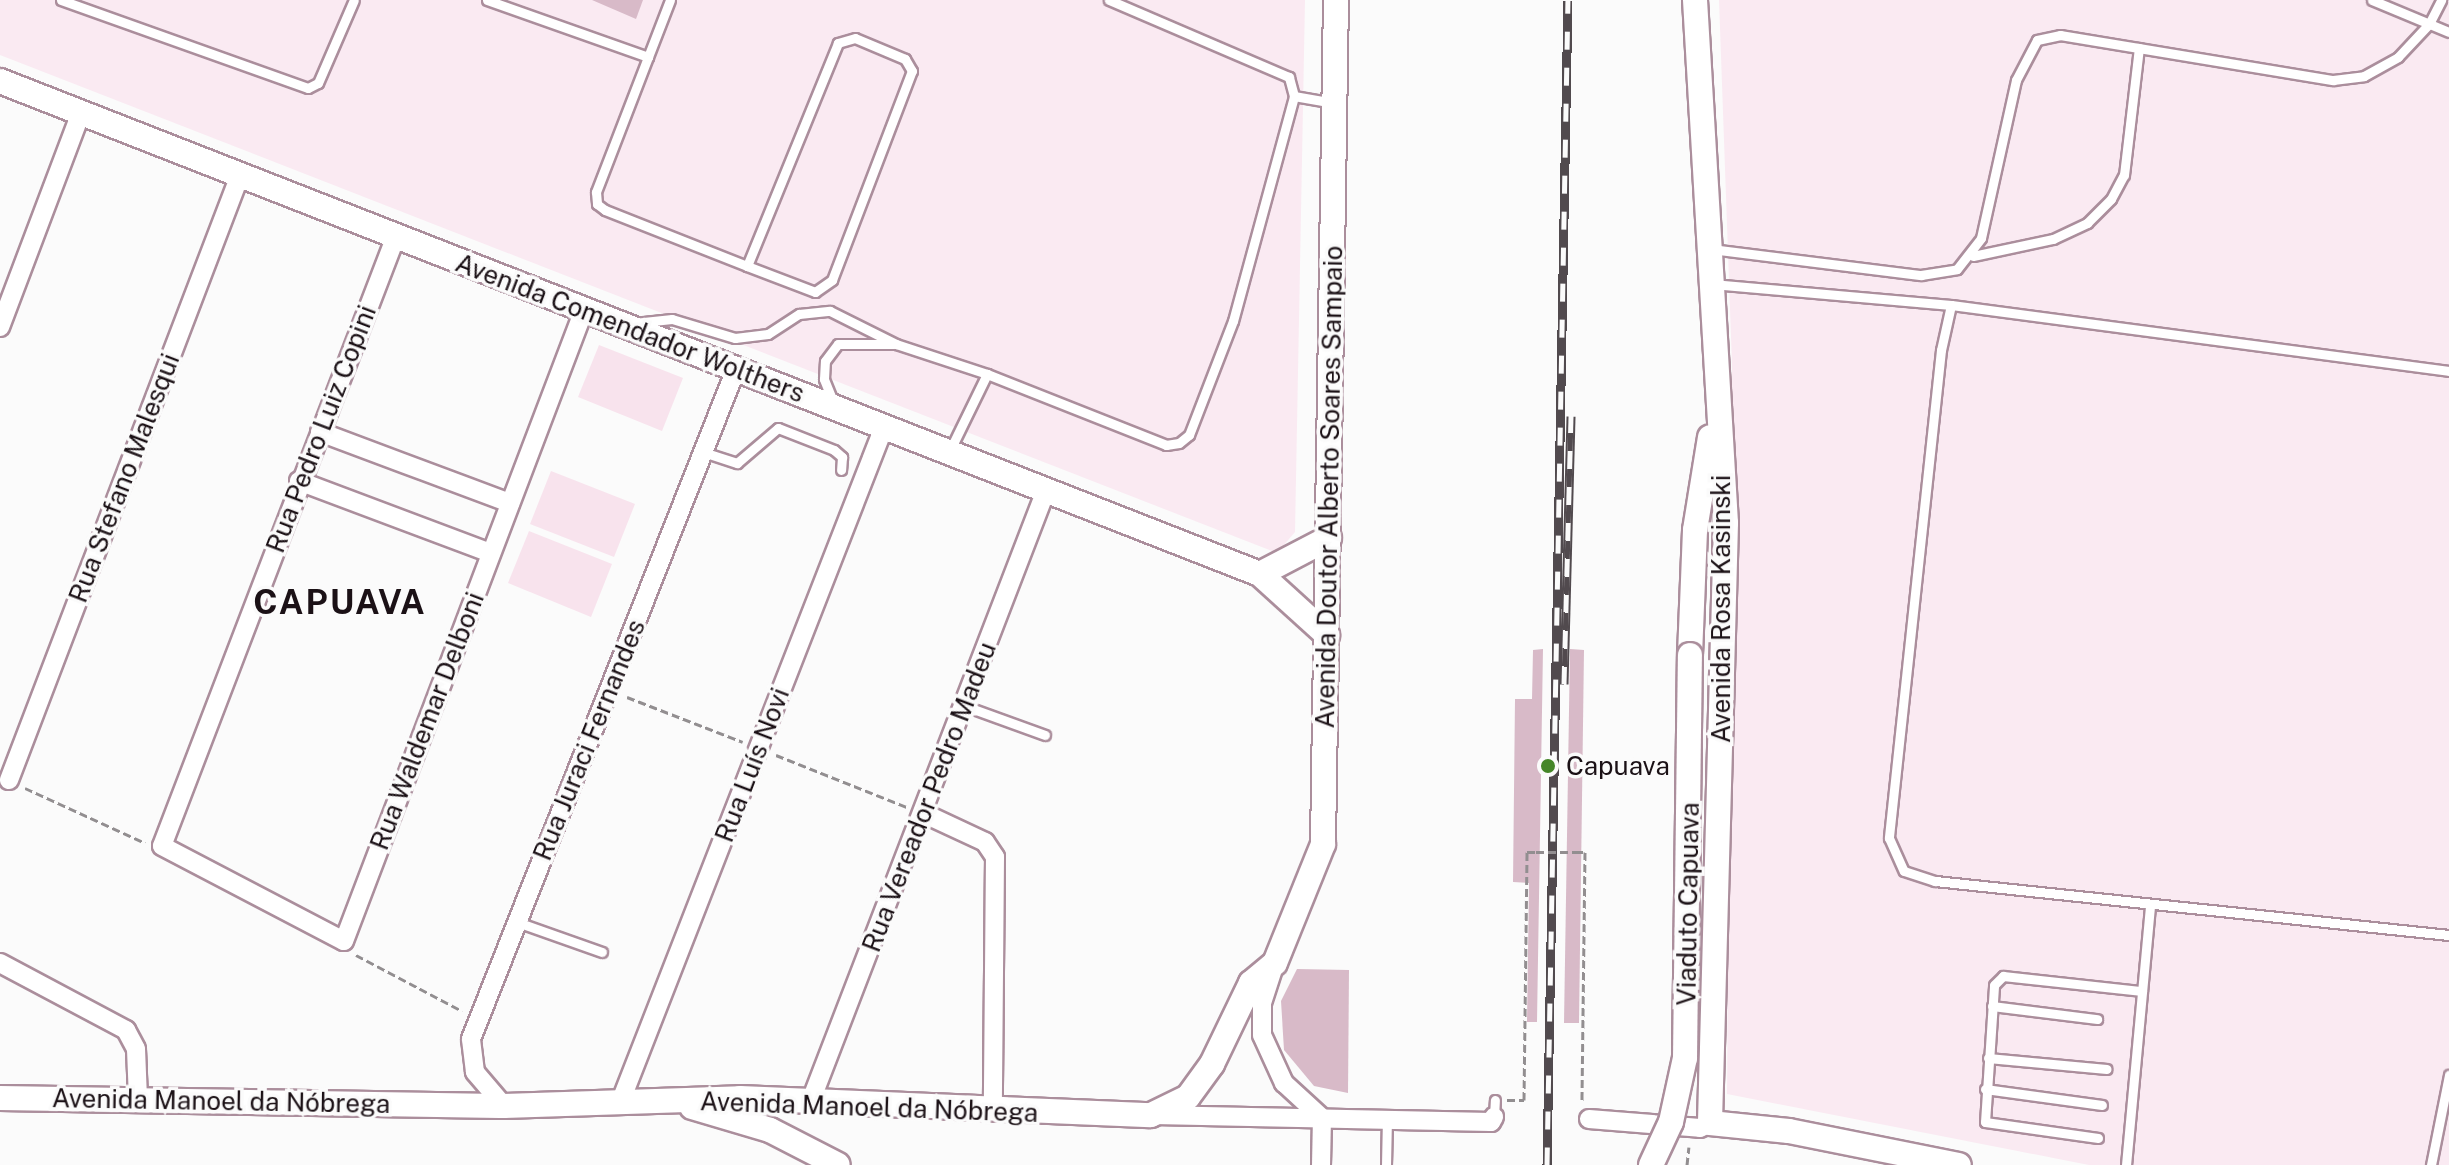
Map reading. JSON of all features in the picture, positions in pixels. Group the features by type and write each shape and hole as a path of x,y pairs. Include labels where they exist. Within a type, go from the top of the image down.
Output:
{"main road":[{"name":"Avenida Doutor Alberto Soares Sampaio","path":"1151,1115 1188,1097 1202,1081 1251,983 1275,963 1323,844 1336,0"},
{"name":"Avenida Rosa Kasinski","path":"1695,0 1711,249 1716,399 1726,523 1710,1123"},
{"name":"Avenida Comendador Wolthers","path":"0,81 1260,574 1327,635"},
{"name":"Viaduto Capuava","path":"1651,1165 1671,1122 1685,1058 1690,655 1695,530 1716,399"},
{"path":"1260,574 1329,538"},
{"name":"Avenida Manoel da Nóbrega","path":"0,1098 504,1106 810,1103 1151,1115"},
{"path":"674,1102 770,1130 838,1165"},
{"path":"1710,1123 1789,1131 1959,1165"}],"street":[{"path":"0,327 81,113"},
{"name":"Rua Stefano Malesqui","path":"9,780 240,175"},
{"name":"Rua Pedro Luiz Copini","path":"162,846 299,481 396,236"},
{"name":"Rua Waldemar Delboni","path":"344,941 584,310"},
{"name":"Rua Juraci Fernandes","path":"504,1106 475,1072 471,1039 736,369"},
{"name":"Rua Luís Novi","path":"620,1103 884,427"},
{"path":"320,432 510,503"},
{"path":"299,481 491,553"},
{"name":"Rua Vereador Pedro Madeu","path":"810,1103 925,814 1046,490"},
{"path":"925,814 985,842 995,857 993,1111"},
{"path":"162,846 344,941"},
{"path":"0,963 126,1030 136,1049 138,1099"},
{"name":"Avenida Doutor Alberto Soares Sampaio","path":"1275,963 1262,1003 1266,1047 1284,1083 1322,1118"},
{"name":"Avenida Manoel da Nóbrega","path":"1151,1115 1491,1122 1495,1108"},
{"path":"1586,1113 1700,1128 1710,1123"},
{"path":"1321,1165 1322,1118"}],"lane":[{"path":"61,0 308,88 318,83 354,0"},
{"path":"487,0 648,57"},
{"path":"670,0 596,192 597,204 747,266 824,292 911,82 905,59 855,38 838,43 747,266"},
{"path":"628,327 672,319 735,338 768,334 799,314 830,311 896,344 987,374 1166,445 1189,435 1233,321 1294,96 1289,77 1276,66 1109,0"},
{"path":"2372,0 2449,32"},
{"path":"1973,256 2026,52 2037,40 2060,35 2333,80 2364,76 2398,57 2429,24 2441,0"},
{"path":"1711,249 1921,275 1957,269 1973,256 2053,239 2087,223 2111,199 2124,175 2139,48"},
{"path":"1294,96 1336,104"},
{"path":"1712,284 1951,305 2449,371"},
{"path":"1951,305 1941,350 1889,838 1895,858 1904,871 1935,881 2150,907 2449,935"},
{"path":"836,408 824,379 825,361 838,344 896,344"},
{"path":"949,452 987,374"},
{"path":"703,452 737,463 778,428 834,450 842,457 841,470"},
{"path":"965,706 1045,735"},
{"path":"2126,1165 2150,907"},
{"path":"517,922 602,952"},
{"path":"2098,1138 1989,1126 1983,1116 1994,985 2003,976 2142,991"},
{"path":"1992,1006 2097,1019"},
{"path":"1988,1058 2106,1069"},
{"path":"2431,1165 2449,1075"},
{"path":"1985,1089 2102,1105"},
{"path":"1386,1165 1387,1118"}],"path":[{"path":"9,780 162,846"},
{"path":"1495,1108 1524,1100 1527,852 1585,852 1586,1113"},
{"path":"344,941 349,952 478,1019"}],"shaded area":[{"path":"0,0 1305,0 1295,532 1277,553 0,55"},
{"path":"1719,0 2449,0 2449,1165 2089,1165 1727,1094 1732,365"},
{"path":"599,345 683,378 662,431 578,397"},
{"path":"551,471 635,504 614,557 530,524"},
{"path":"529,531 612,564 591,617 508,583"}],"building":[{"path":"592,0 643,0 636,19"},
{"path":"1543,649 1537,1022 1527,1022 1529,883 1513,882 1515,699 1532,699 1533,650"},
{"path":"1570,649 1584,650 1579,1023 1564,1023"},
{"path":"1297,969 1349,970 1348,1093 1314,1086 1284,1050 1281,1001"}],"railway":[{"path":"1547,1165 1568,0"},
{"path":"1564,684 1571,416"}],"place":[{"name":"Capuava","path":"1548,766"}],"district":[{"name":"CAPUAVA","path":"340,603"}]}
